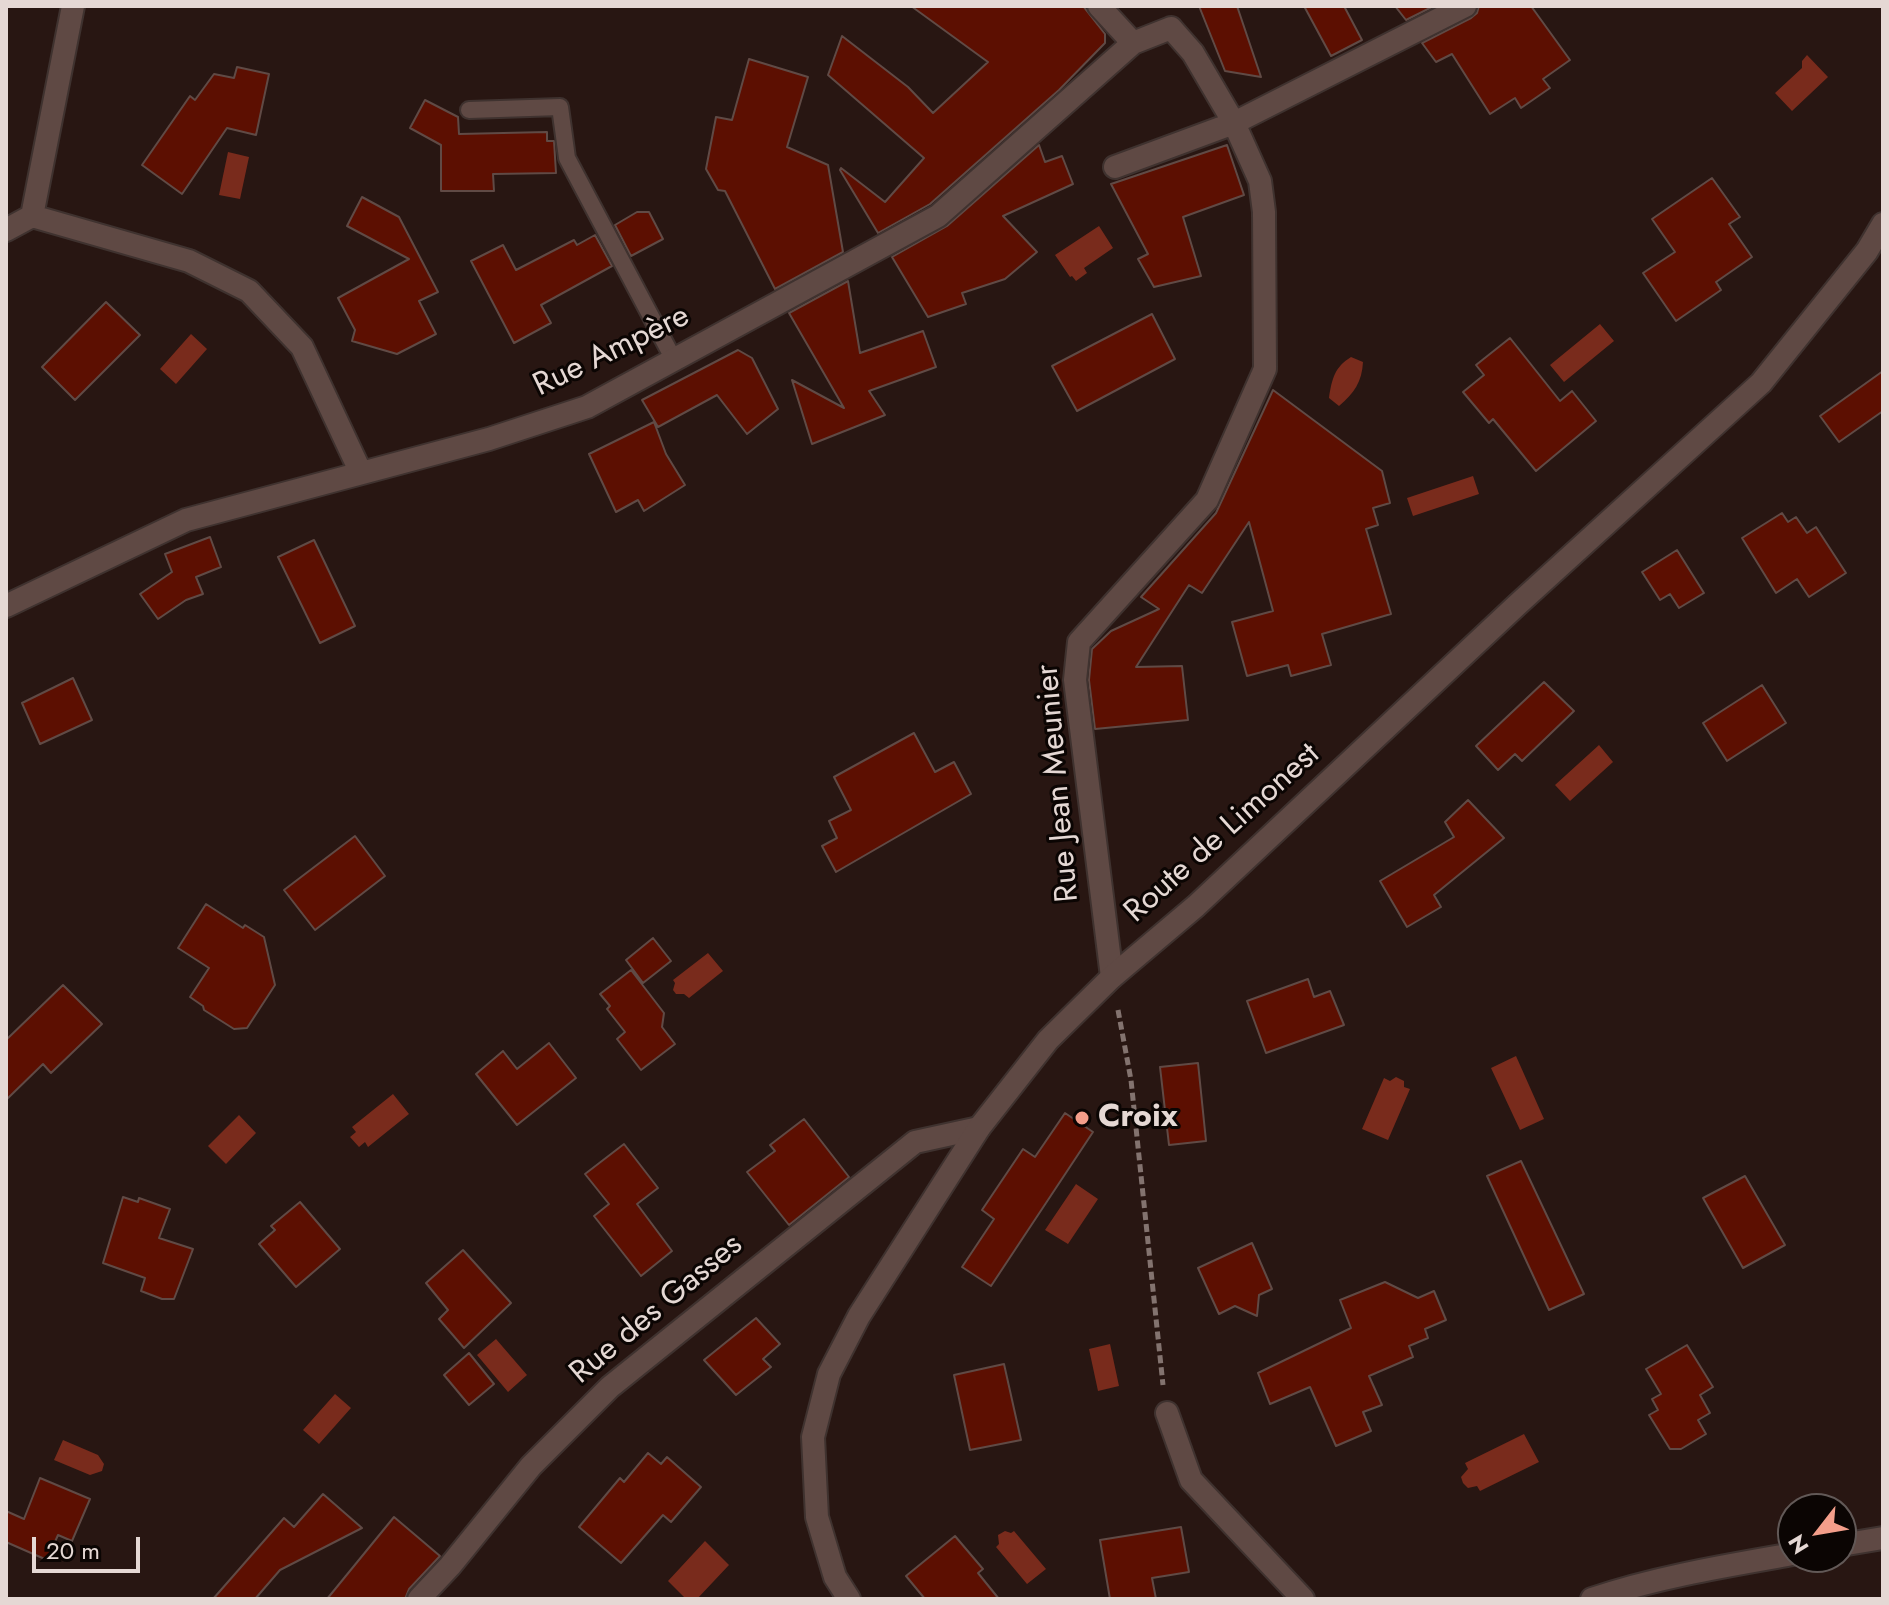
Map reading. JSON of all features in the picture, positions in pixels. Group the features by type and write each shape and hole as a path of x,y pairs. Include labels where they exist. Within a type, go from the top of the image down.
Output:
{"street":[{"path":"32,216 73,6"},
{"path":"1099,6 1133,43 1173,17"},
{"path":"1115,167 1234,123 1465,6"},
{"name":"Rue Jean Meunier","path":"1112,977 1075,680 1079,642 1207,500 1265,369 1264,212 1260,181 1234,123 1173,17"},
{"name":"Rue Ampère","path":"6,606 186,520 489,439 587,407 938,216 1133,43"},
{"path":"6,230 32,216 189,261 249,291 302,347 361,473"},
{"name":"Route de Limonest","path":"849,1599 835,1577 817,1517 813,1437 829,1374 859,1316 979,1128 1048,1040 1112,977 1196,906 1517,605 1761,383 1867,251 1883,224"},
{"name":"Rue des Gasses","path":"419,1599 450,1566 531,1466 610,1387 915,1142 979,1128"},
{"path":"1167,1413 1191,1480 1303,1599"},
{"path":"1857,1542 1883,1538"},
{"path":"1592,1599 1701,1570 1777,1557"}],"lane":[{"path":"469,110 560,107 567,158 674,360"}],"path":[{"path":"1112,977 1131,1080 1156,1336 1167,1413"}],"shaded area":[{"path":"1807,55 1828,77 1792,111 1775,93 1802,68 1802,61"},
{"path":"228,152 249,157 240,199 219,195"},
{"path":"1099,226 1113,248 1084,268 1087,273 1076,281 1055,255"},
{"path":"1600,324 1614,341 1564,382 1550,365"},
{"path":"191,334 207,349 176,384 160,369"},
{"path":"1351,357 1363,362 1361,375 1353,392 1339,406 1329,398 1331,385 1338,369"},
{"path":"1473,476 1479,494 1413,516 1407,498"},
{"path":"1599,745 1613,762 1570,801 1555,785"},
{"path":"708,953 723,971 689,998 676,994 673,980"},
{"path":"1516,1056 1544,1119 1520,1130 1491,1068"},
{"path":"1396,1077 1410,1089 1388,1140 1362,1129 1384,1078 1390,1081"},
{"path":"393,1094 409,1114 368,1147 365,1142 359,1147 350,1137 356,1132 352,1127"},
{"path":"239,1115 256,1133 226,1164 208,1146"},
{"path":"1076,1184 1098,1199 1068,1244 1045,1230"},
{"path":"496,1339 527,1375 508,1392 477,1355"},
{"path":"1110,1344 1119,1386 1098,1391 1089,1349"},
{"path":"335,1394 351,1408 319,1444 303,1430"},
{"path":"1524,1434 1539,1462 1480,1491 1477,1486 1468,1488 1463,1483 1461,1477 1468,1469 1465,1463"},
{"path":"63,1440 98,1455 104,1464 102,1471 90,1475 54,1460"},
{"path":"1014,1531 1046,1569 1027,1584 996,1547 999,1544 998,1535"},
{"path":"705,1541 729,1565 697,1599 686,1599 668,1581"}],"building":[{"path":"911,6 1083,6 1105,34 1105,43 1059,90 930,204 878,233 841,168 885,202 924,158 828,75 842,36 908,87 933,113 988,62"},
{"path":"1199,6 1237,6 1261,77 1225,71"},
{"path":"1304,6 1344,6 1362,40 1331,56"},
{"path":"1395,6 1434,6 1406,20"},
{"path":"1479,6 1531,6 1570,60 1543,79 1550,88 1521,108 1515,98 1490,114 1452,54 1436,62 1422,43 1471,18"},
{"path":"749,59 808,77 787,147 828,165 843,252 775,289 725,191 718,190 706,169 716,117 732,120"},
{"path":"237,67 269,74 256,135 227,128 182,194 142,165 190,96 195,100 214,74 234,78"},
{"path":"425,100 458,117 459,134 547,132 547,141 554,141 556,173 493,174 494,191 441,191 441,145 410,128"},
{"path":"1039,145 1045,162 1062,156 1073,184 1003,216 1037,252 1005,279 962,293 966,304 928,317 892,257 947,226"},
{"path":"1227,145 1244,195 1183,217 1201,276 1154,287 1138,259 1148,254 1111,184"},
{"path":"1712,178 1740,217 1729,224 1752,257 1716,282 1721,290 1676,321 1643,273 1675,252 1652,219"},
{"path":"362,197 399,217 438,292 419,301 436,334 397,354 352,341 355,330 338,298 409,259 347,226"},
{"path":"637,212 649,212 663,239 631,256 615,225"},
{"path":"595,235 612,266 541,305 551,323 514,343 471,261 503,245 516,270 574,240 577,245"},
{"path":"848,281 860,353 923,331 936,367 869,391 885,415 812,444 792,380 844,408 789,313"},
{"path":"106,302 140,335 75,400 42,367"},
{"path":"1152,314 1175,359 1077,411 1052,366"},
{"path":"1510,338 1560,401 1572,391 1596,421 1536,471 1493,419 1489,423 1463,392 1484,375 1476,365"},
{"path":"738,350 752,358 778,409 747,434 717,395 658,427 642,400"},
{"path":"1883,371 1883,411 1839,442 1820,416"},
{"path":"1273,390 1382,471 1390,503 1373,508 1378,525 1366,529 1391,614 1322,634 1331,665 1291,676 1288,665 1247,676 1232,622 1273,611 1249,522 1202,593 1189,585 1136,667 1182,666 1188,720 1095,729 1089,680 1092,649 1111,631 1159,609 1141,597 1216,513"},
{"path":"654,422 666,454 685,485 644,511 638,500 616,512 589,454"},
{"path":"1782,513 1788,522 1796,517 1807,533 1816,527 1846,573 1809,597 1797,579 1776,593 1742,538"},
{"path":"210,537 221,567 196,577 203,594 186,600 158,619 140,594 172,572 165,554"},
{"path":"314,540 355,626 320,643 278,557"},
{"path":"1677,550 1704,593 1679,608 1670,594 1660,600 1642,572"},
{"path":"73,678 92,720 40,744 22,703"},
{"path":"1544,682 1574,711 1522,761 1515,754 1498,770 1476,746"},
{"path":"1762,685 1786,723 1727,761 1703,723"},
{"path":"914,733 935,772 954,762 971,794 836,872 822,846 837,838 829,821 851,810 834,777"},
{"path":"1468,800 1504,838 1434,895 1441,907 1407,927 1380,881 1454,837 1445,822"},
{"path":"355,836 385,876 315,930 284,890"},
{"path":"206,904 243,928 245,925 264,937 275,985 247,1028 234,1029 190,997 209,968 178,948"},
{"path":"653,938 671,961 643,983 626,960"},
{"path":"631,970 664,1013 662,1027 675,1044 641,1070 617,1039 625,1032 600,994"},
{"path":"1308,979 1314,997 1330,991 1344,1025 1266,1053 1247,1001"},
{"path":"63,985 102,1024 51,1073 43,1064 6,1100 6,1040"},
{"path":"549,1043 576,1078 517,1125 476,1074 503,1051 517,1069"},
{"path":"1198,1063 1206,1141 1169,1145 1160,1067"},
{"path":"1065,1113 1093,1132 991,1286 962,1267 994,1219 982,1210 1023,1149 1035,1157"},
{"path":"804,1119 849,1177 789,1225 747,1172 775,1151 770,1145"},
{"path":"624,1144 658,1188 637,1204 672,1251 641,1276 594,1216 609,1204 585,1174"},
{"path":"1521,1161 1584,1294 1549,1310 1487,1176"},
{"path":"1745,1176 1785,1245 1743,1268 1703,1198"},
{"path":"123,1197 138,1202 139,1198 170,1209 159,1238 193,1249 174,1299 162,1299 141,1291 145,1278 103,1263"},
{"path":"300,1202 340,1249 296,1287 259,1244 275,1230 271,1226"},
{"path":"1252,1243 1272,1289 1259,1295 1257,1316 1235,1306 1219,1314 1198,1268"},
{"path":"463,1250 511,1303 464,1348 439,1319 448,1310 426,1283"},
{"path":"1385,1282 1418,1298 1434,1291 1446,1320 1425,1329 1428,1338 1409,1346 1413,1357 1369,1376 1382,1405 1363,1412 1371,1431 1336,1446 1310,1387 1270,1404 1258,1373 1351,1328 1340,1300"},
{"path":"756,1318 780,1344 763,1359 771,1367 736,1395 704,1360"},
{"path":"1687,1345 1713,1387 1700,1395 1710,1413 1698,1420 1706,1434 1681,1449 1670,1449 1649,1415 1658,1410 1652,1399 1661,1394 1646,1369"},
{"path":"469,1353 494,1384 469,1405 444,1375"},
{"path":"1004,1364 1021,1440 970,1450 954,1375"},
{"path":"648,1453 661,1464 667,1457 701,1487 671,1522 663,1515 621,1563 579,1527 620,1478 624,1482"},
{"path":"40,1478 90,1499 72,1541 58,1535 47,1560 6,1542 6,1511 24,1519"},
{"path":"323,1494 362,1528 280,1570 255,1599 213,1599 284,1518 294,1527"},
{"path":"394,1517 440,1556 409,1589 405,1599 327,1599"},
{"path":"1181,1527 1189,1572 1152,1578 1156,1599 1110,1599 1100,1540"},
{"path":"955,1536 983,1569 978,1573 999,1599 925,1599 906,1576"}],"place":[{"name":"Croix","path":"1082,1118"}]}
